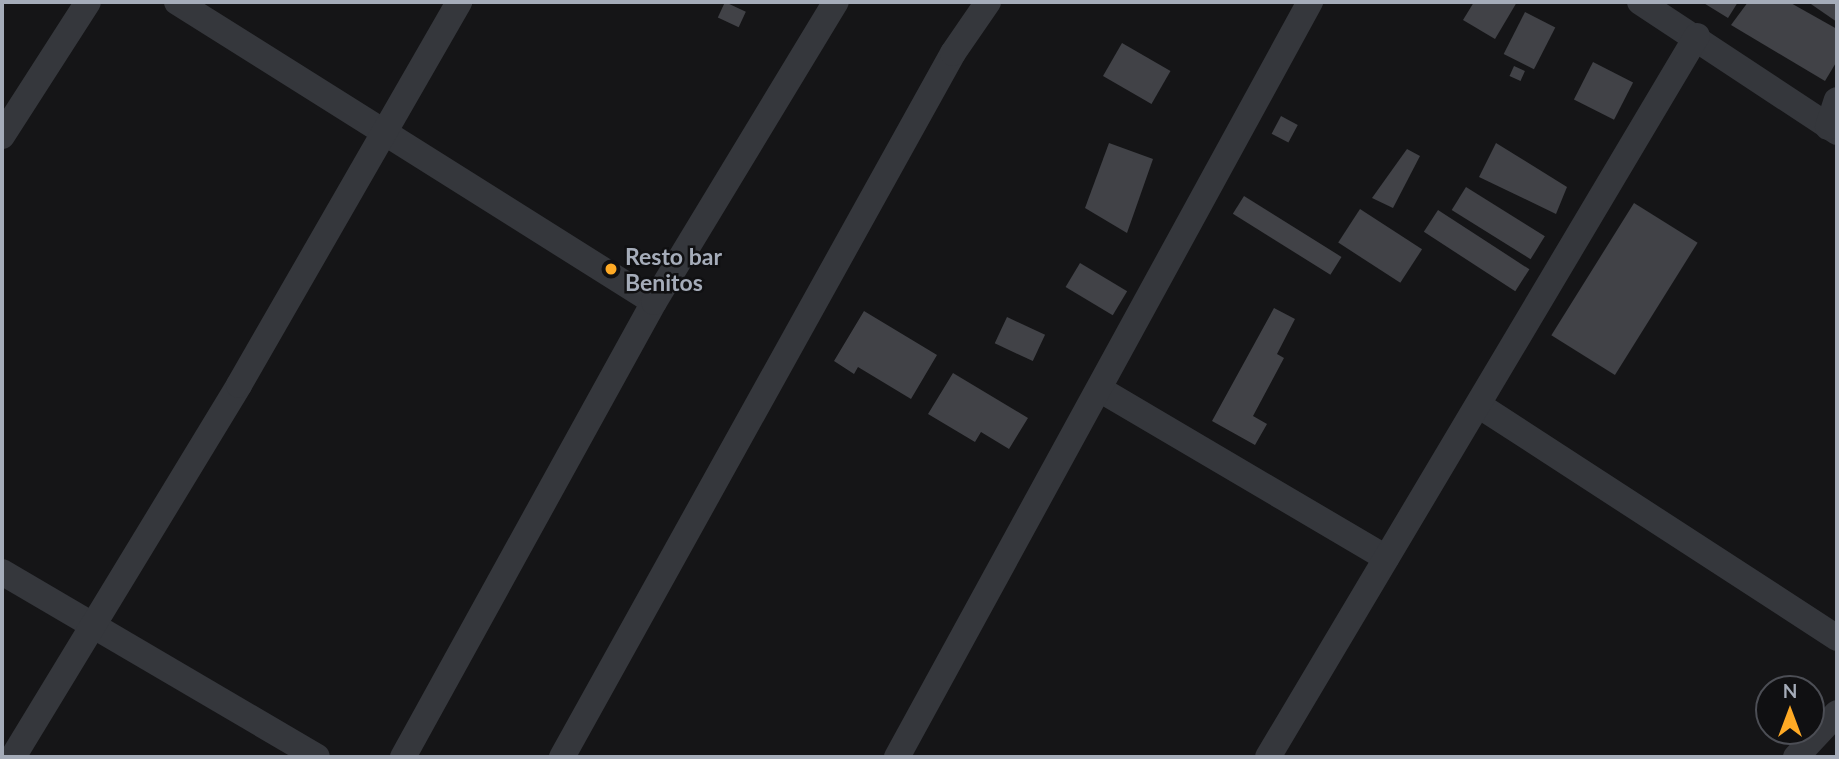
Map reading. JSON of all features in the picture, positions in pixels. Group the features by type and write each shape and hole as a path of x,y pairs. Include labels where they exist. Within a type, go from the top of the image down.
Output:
{"street":[{"path":"2,136 89,2"},
{"path":"177,2 654,302"},
{"path":"13,757 95,629 382,129 459,2"},
{"path":"403,757 654,302 836,2"},
{"path":"562,757 946,65 988,2"},
{"path":"897,757 1101,390 1310,2"},
{"path":"1640,2 1697,36 1833,129 1837,100"},
{"path":"1268,757 1480,406 1697,36"},
{"path":"1101,390 1386,558"},
{"path":"1480,406 1837,638"},
{"path":"2,572 317,757"},
{"path":"1796,757 1837,713"}],"building":[{"path":"725,2 746,12 739,27 718,17"},
{"path":"1474,2 1517,2 1495,39 1463,20"},
{"path":"1702,2 1738,2 1728,18"},
{"path":"1748,2 1789,2 1837,29 1837,61 1825,81 1731,25"},
{"path":"1808,2 1837,2 1837,22"},
{"path":"1525,12 1555,27 1534,69 1504,54"},
{"path":"1122,43 1170,71 1151,104 1103,76"},
{"path":"1593,62 1633,82 1614,120 1574,99"},
{"path":"1514,66 1525,71 1520,81 1510,76"},
{"path":"1281,116 1298,125 1288,143 1272,134"},
{"path":"1109,143 1153,159 1127,233 1085,208"},
{"path":"1496,143 1567,187 1556,214 1479,177"},
{"path":"1407,149 1420,156 1393,208 1372,198"},
{"path":"1466,187 1545,236 1531,259 1452,210"},
{"path":"1244,196 1342,257 1330,275 1233,214"},
{"path":"1634,203 1698,243 1615,375 1551,335"},
{"path":"1360,209 1422,249 1400,283 1338,243"},
{"path":"1438,210 1529,269 1515,291 1424,232"},
{"path":"1080,263 1127,291 1113,315 1066,287"},
{"path":"1274,308 1295,319 1277,354 1284,358 1253,416 1267,424 1255,445 1212,421"},
{"path":"864,311 937,355 911,399 858,367 854,374 834,361"},
{"path":"1007,317 1045,335 1033,361 995,343"},
{"path":"953,373 1028,418 1009,449 981,432 975,442 928,414"}],"place":[{"name":"Resto bar Benitos","path":"611,269"}]}
